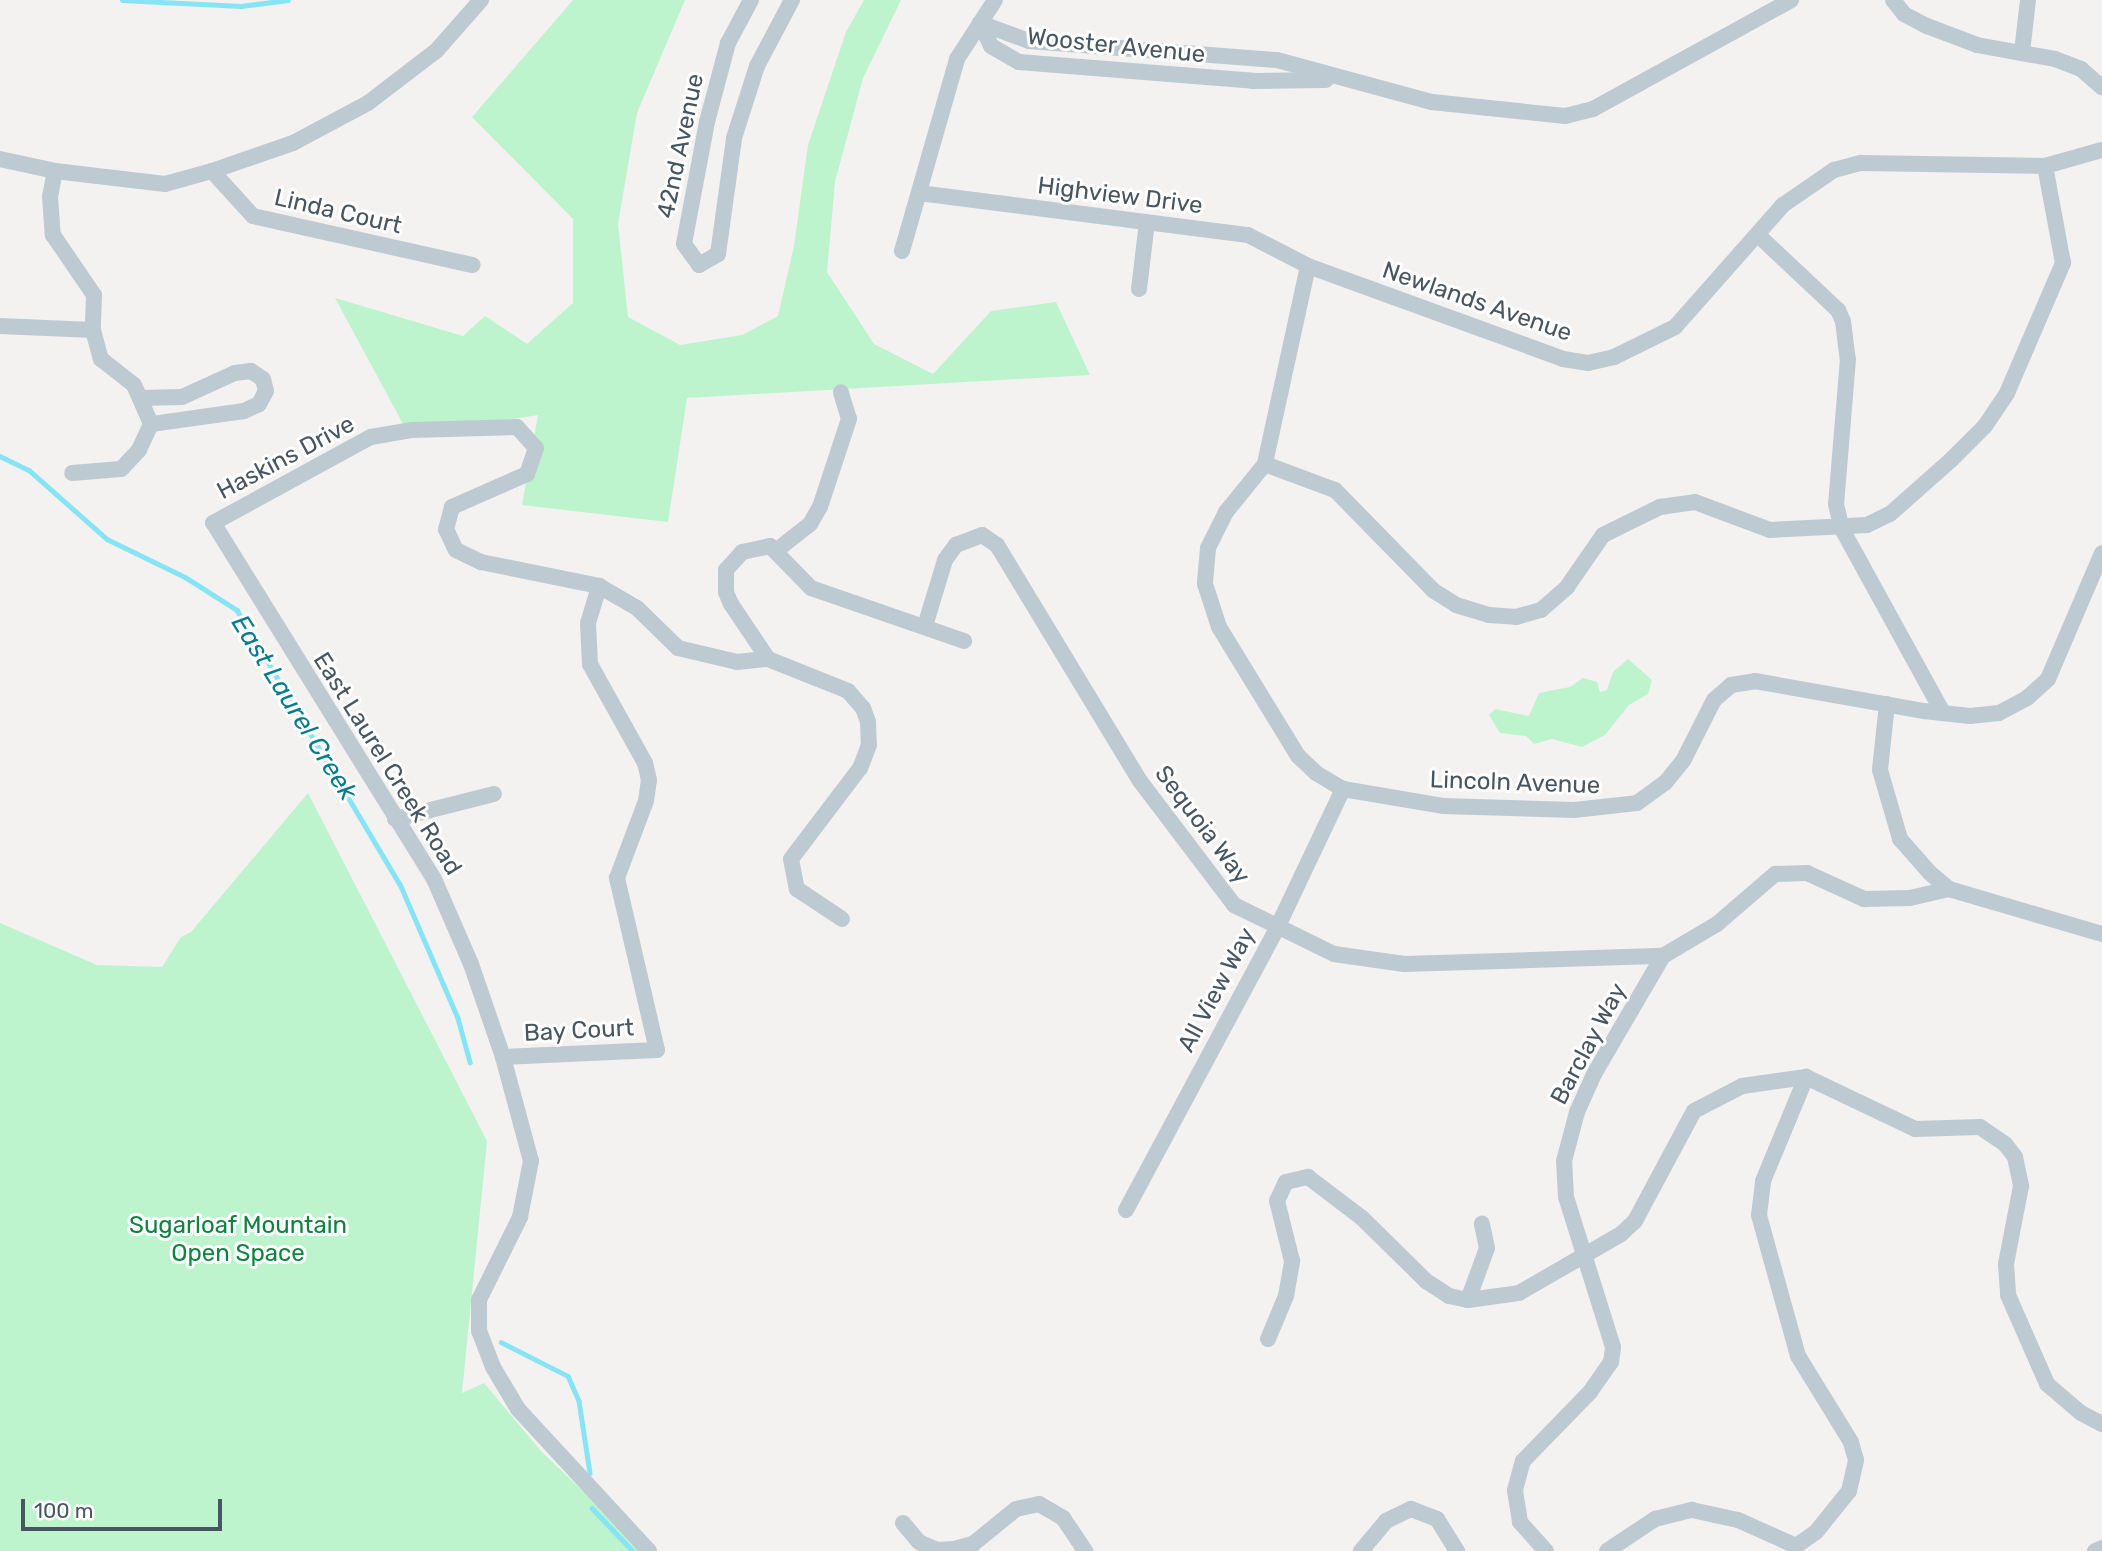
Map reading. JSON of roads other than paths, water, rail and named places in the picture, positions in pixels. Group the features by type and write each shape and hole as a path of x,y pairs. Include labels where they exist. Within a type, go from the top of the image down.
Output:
{"street":[{"path":"0,159 55,171 165,184 212,172 293,143 368,103 438,50 481,0"},
{"name":"42nd Avenue","path":"751,0 728,43 707,122 684,244 699,265 718,254 737,126 758,66 792,0"},
{"path":"902,251 957,59 995,0"},
{"name":"Wooster Avenue","path":"980,23 1029,41 1286,61 1339,80 1432,103 1564,116 1593,109 1791,0"},
{"path":"1893,0 1904,13 1927,26 1977,45 2022,52 2081,69 2102,87"},
{"path":"2022,52 2028,0"},
{"name":"Wooster Avenue","path":"980,23 990,46 1019,62 1253,81 1339,80"},
{"name":"Newlands Avenue","path":"1308,266 1563,359 1588,363 1614,357 1675,327 1797,192 1834,170 1861,163 2045,166 2102,150"},
{"path":"1265,464 1335,490 1434,592 1489,615 1516,617 1541,610 1567,587 1603,536 1660,507 1695,502 1770,530 1842,529 1890,514 1985,426 2007,393 2063,263 2056,205 2045,166"},
{"path":"55,171 50,196 53,235 94,295 93,330 101,359 134,385 151,424 139,450 121,469 72,473"},
{"name":"Linda Court","path":"212,172 253,216 473,265"},
{"name":"Highview Drive","path":"919,193 1248,235 1308,266"},
{"path":"1139,289 1147,222"},
{"path":"1758,235 1838,310 1843,321 1848,359 1836,504 1842,529 1943,713"},
{"name":"Lincoln Avenue","path":"1308,266 1265,464 1226,512 1208,548 1209,605 1298,756 1316,773 1343,789 1443,806 1613,808 1637,803 1665,783 1683,761 1714,700 1731,685 1755,681 1943,713 1999,713 2028,698 2048,679 2102,553"},
{"path":"0,326 93,330"},
{"path":"141,398 182,397 235,373 251,372 263,379 266,391 259,404 244,411 151,424"},
{"path":"777,550 801,533 820,507 849,419 841,392"},
{"name":"Haskins Drive","path":"213,523 371,437 412,430 517,427 536,448 527,474 452,507 446,528 456,550 481,562 599,586 637,608 678,648 737,662 768,659"},
{"name":"East Laurel Creek Road","path":"213,523 434,879 471,964 503,1057 531,1161 520,1217 482,1291 476,1315 479,1331 518,1409 649,1551"},
{"name":"Sequoia Way","path":"925,626 945,560 956,545 982,535 997,545 1140,781 1234,905 1334,954 1404,964 1663,956"},
{"path":"842,919 797,889 791,859 860,768 869,745 868,722 863,708 848,691 768,659 731,604 724,578 742,552 757,547 777,550 811,588 964,641"},
{"name":"Bay Court","path":"503,1057 657,1050 617,878 646,801 649,780 645,763 590,664 588,623 599,586"},
{"path":"1887,704 1879,749 1890,809 1900,839 1949,889 2100,929"},
{"name":"All View Way","path":"1126,1210 1277,928 1343,789"},
{"path":"395,818 494,794"},
{"name":"Barclay Way","path":"1546,1551 1520,1522 1515,1490 1523,1461 1590,1392 1611,1362 1607,1318 1584,1255 1563,1178 1569,1135 1594,1074 1663,956 1717,924 1775,874 1807,873 1864,900 1910,898 1949,889"},
{"path":"1607,1551 1655,1519 1692,1510 1738,1520 1796,1546 1816,1532 1849,1491 1856,1460 1851,1442 1798,1356 1762,1236 1763,1181 1806,1077"},
{"path":"1268,1339 1286,1296 1292,1261 1277,1201 1286,1182 1308,1177 1362,1218 1426,1281 1449,1296 1468,1300 1519,1293 1621,1234 1640,1214 1694,1111 1742,1086 1806,1077 1914,1129 1980,1127 2005,1144 2015,1157 2021,1186 2006,1264 2008,1295 2047,1384 2102,1424"},
{"path":"1468,1300 1487,1248 1482,1224"},
{"path":"903,1523 919,1542 937,1550 954,1549 973,1544 1016,1509 1039,1504 1063,1518 1085,1551"},
{"path":"1361,1551 1386,1521 1411,1509 1437,1519 1457,1551"},
{"path":"2095,1551 2102,1548"}],"waterway":[{"path":"122,0 241,6 288,0"},
{"name":"East Laurel Creek","path":"0,456 29,470 107,539 185,577 237,610 400,884 458,1018 470,1062"},
{"name":"East Laurel Creek","path":"501,1342 568,1376 579,1401 590,1473"},
{"name":"East Laurel Creek","path":"592,1508 633,1551"}],"park label":[{"name":"Sugarloaf Mountain Open Space","path":"238,1240"}]}
